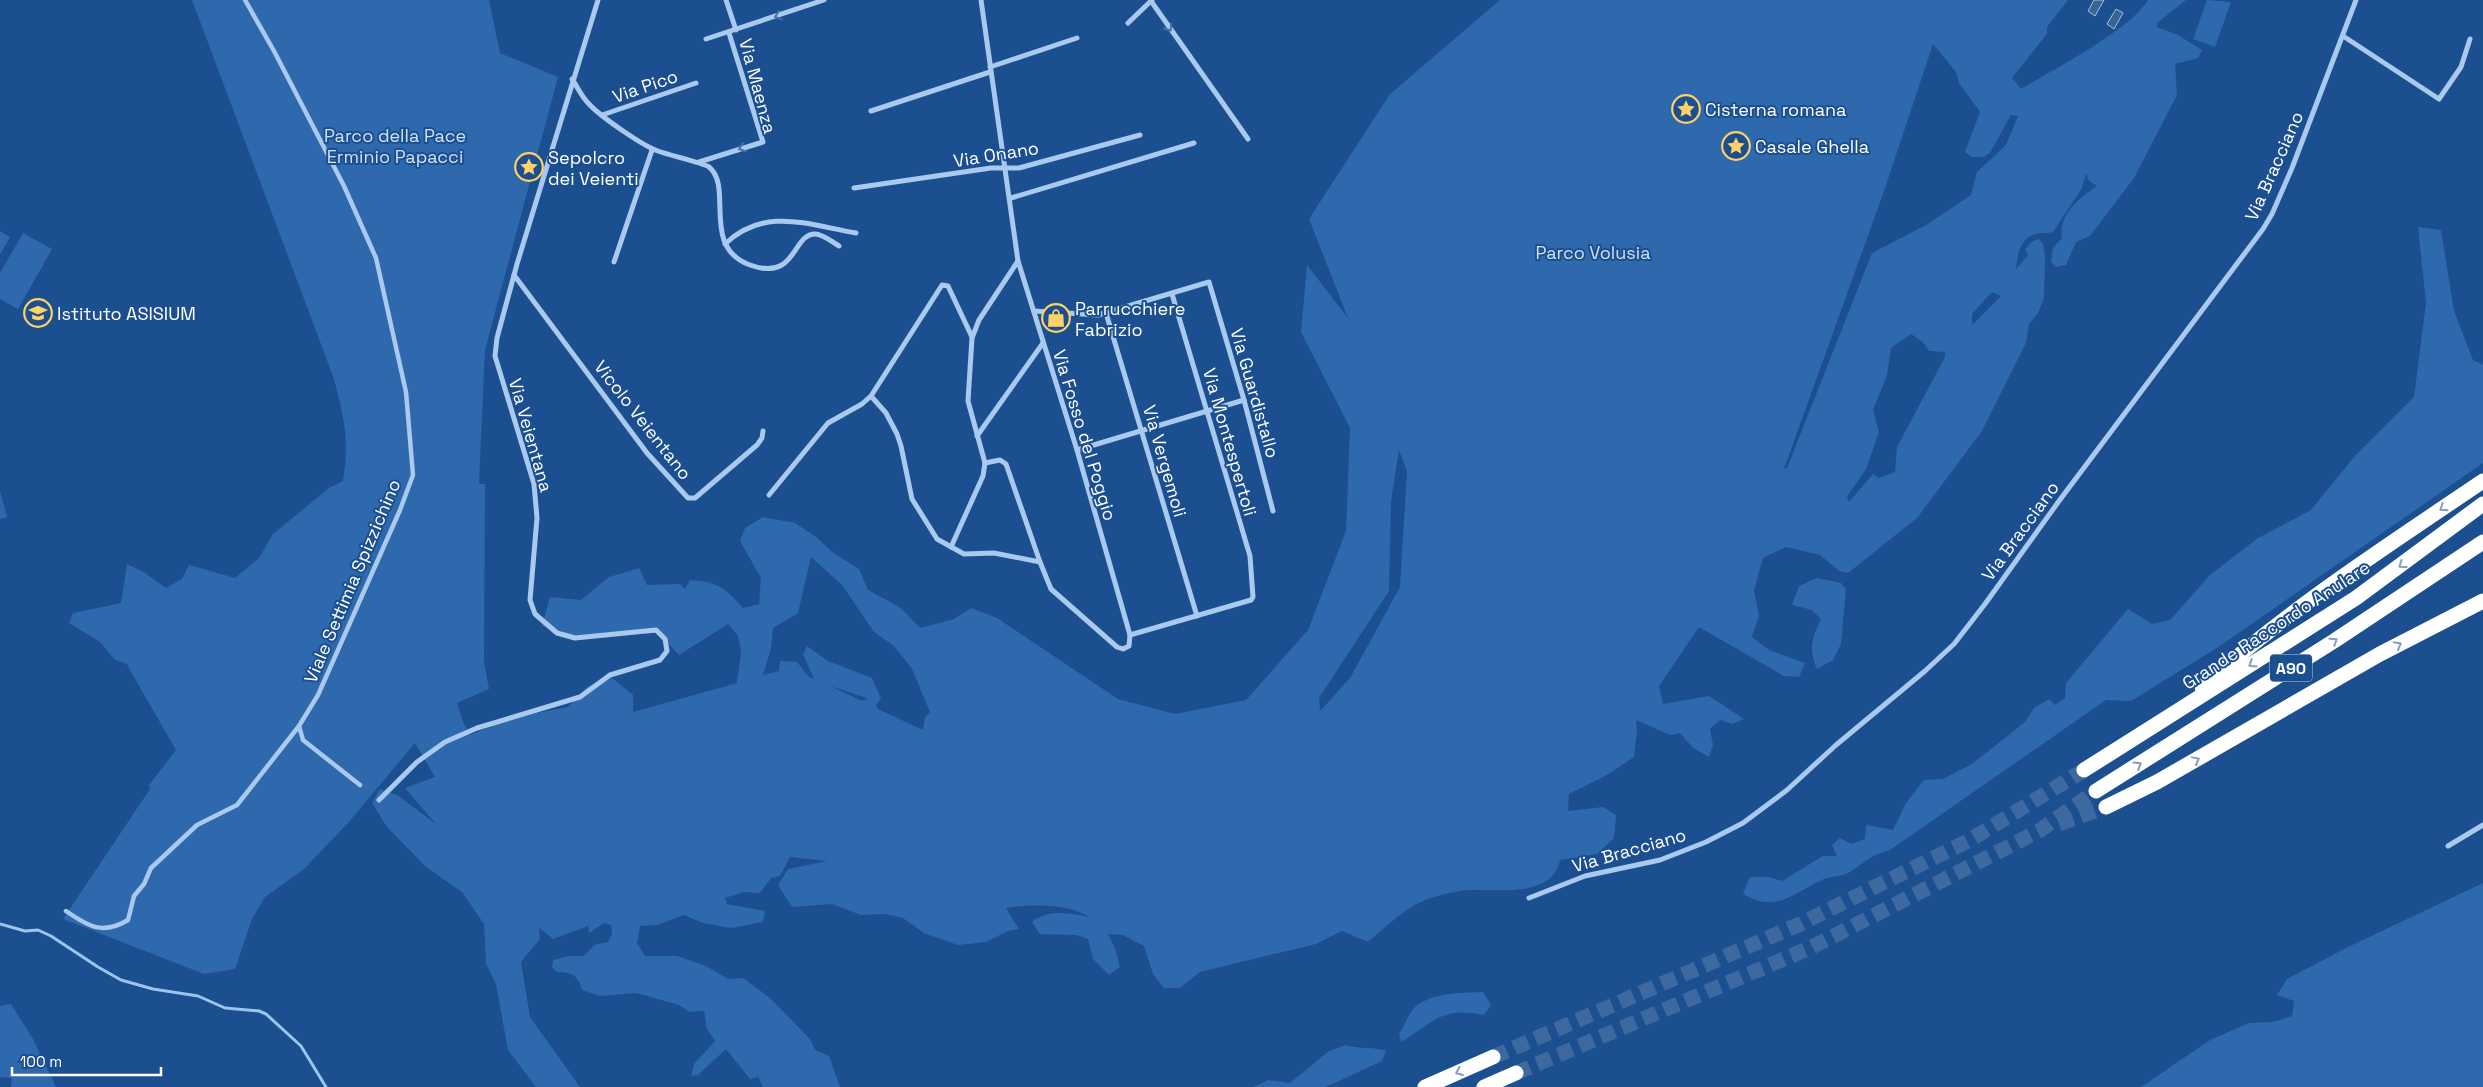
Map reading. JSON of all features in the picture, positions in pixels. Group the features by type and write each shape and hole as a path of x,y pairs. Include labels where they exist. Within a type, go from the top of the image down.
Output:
{"highway":[{"path":"2169,717 2234,658 2318,593 2483,481"},
{"name":"Grande Raccordo Anulare","path":"2084,770 2356,598 2483,504"},
{"name":"A90","path":"2096,791 2334,641 2483,542"},
{"path":"2106,807 2157,782 2380,654 2483,601"},
{"path":"1424,1087 1493,1057"},
{"path":"1484,1087 1516,1074"}],"street":[{"name":"Viale Settimia Spizzichino","path":"66,912 94,927 106,929 118,926 128,920 134,896 144,884 151,868 198,825 237,805 299,726 318,695 400,510 413,475 412,440 406,392 376,258 344,186 274,51 245,0"},
{"name":"Via Veientana","path":"379,800 417,762 445,742 477,728 580,698 610,675 660,660 667,652 665,639 658,630 582,639 569,637 546,626 538,619 531,608 537,518 535,495 531,473 495,356 514,274 572,79 598,0"},
{"path":"726,0 736,30"},
{"path":"706,40 824,0"},
{"name":"Via Fosso del Poggio","path":"981,0 990,70 1011,198 1018,261 1077,450 1130,635"},
{"name":"Via Bracciano","path":"1529,898 1586,876 1660,860 1706,842 1743,823 1787,790 1836,745 1925,671 1954,644 2263,229 2272,214 2292,168 2356,0"},
{"path":"1128,23 1151,1 1248,139"},
{"name":"Via Maenza","path":"699,162 763,142 729,32"},
{"path":"2342,36 2438,99 2461,66 2470,39"},
{"path":"871,111 1077,38"},
{"path":"572,79 585,99 602,115 652,150 689,162 699,162 709,167 715,175 725,244 730,253 740,261 769,270 782,266 806,238 812,235 818,235 839,246"},
{"name":"Via Pico","path":"602,115 696,83"},
{"name":"Via Onano","path":"854,188 1005,168 1019,168 1140,135"},
{"path":"1011,198 1194,144"},
{"path":"614,262 652,150"},
{"path":"725,244 743,230 770,220 856,233"},
{"path":"950,547 983,476 985,463 968,401 972,338 979,320 1018,261"},
{"name":"Vicolo Veientano","path":"514,274 647,453 688,498 695,498 756,446 762,438 763,431"},
{"name":"Via Guardistallo","path":"1172,294 1209,282 1244,400 1273,511"},
{"path":"769,495 828,423 862,404 871,396 942,285 948,286 972,338"},
{"path":"1034,311 1098,315 1172,294"},
{"name":"Via Montespertoli","path":"1172,294 1250,556 1253,599 1197,616"},
{"name":"Via Vergemoli","path":"1106,313 1197,616"},
{"path":"977,436 1043,343"},
{"path":"871,396 886,413 899,440 912,499 936,537 964,554 994,553 1040,562"},
{"path":"1077,450 1244,400"},
{"path":"985,463 1000,460 1006,464 1050,589 1117,647 1125,648 1131,642 1130,635 1197,616"},
{"path":"299,726 303,740 360,785"},
{"path":"2448,846 2483,825"}],"green space":[{"path":"192,0 489,0 500,53 558,77 485,350 479,484 485,484 484,662 489,689 457,703 463,722 470,735 515,717 568,707 588,686 612,678 633,695 633,712 737,683 741,652 738,636 728,624 679,655 658,633 579,637 542,626 550,597 581,600 609,577 639,568 647,585 680,584 685,589 690,580 707,582 725,590 743,608 759,604 761,578 740,541 745,528 763,517 795,523 816,537 831,551 859,569 868,590 901,608 920,628 954,619 971,608 997,618 1118,699 1175,714 1246,700 1308,630 1346,531 1350,428 1301,332 1307,265 1348,318 1309,219 1390,94 1500,0 2068,0 2047,27 2047,34 2012,78 2021,89 2108,37 2138,12 2148,0 2186,0 2157,23 2157,27 2178,35 2202,50 2198,58 2175,64 2177,95 2134,178 2090,236 2076,242 2066,265 2056,267 2051,262 2053,248 2062,238 2063,222 2071,208 2097,186 2089,181 2086,173 2082,188 2053,232 2033,235 2022,244 2018,254 2016,269 2028,255 2025,250 2030,243 2038,239 2043,243 2045,256 2044,299 2038,313 2029,324 2026,343 1982,431 1917,518 1848,573 1839,571 1820,555 1786,547 1763,558 1754,590 1759,616 1752,637 1769,650 1805,663 1799,677 1784,676 1699,627 1659,686 1663,704 1709,696 1744,719 1732,724 1720,720 1710,729 1713,745 1709,757 1693,748 1680,733 1670,735 1636,720 1637,730 1634,757 1607,775 1569,794 1568,811 1603,807 1616,815 1614,838 1597,854 1560,860 1555,872 1547,881 1536,886 1510,890 1459,891 1423,901 1401,914 1368,942 1342,931 1316,944 1200,972 1180,988 1164,988 1153,974 1144,946 1123,935 1108,934 1115,948 1120,967 1109,975 1093,959 1088,939 1076,935 1040,934 1032,922 1053,913 1090,917 1071,909 1038,905 1006,908 1019,929 1008,931 986,942 958,945 924,933 903,918 885,914 861,915 832,904 792,907 778,885 788,869 827,861 790,857 780,876 771,878 760,893 744,892 725,898 727,904 765,911 763,922 731,928 703,923 684,915 657,925 640,926 637,943 645,956 677,956 706,966 728,979 743,978 770,998 810,1039 815,1050 829,1056 840,1087 763,1087 758,1077 750,1079 726,1049 698,1075 691,1076 694,1064 715,1041 707,1029 704,1011 690,1012 679,1005 636,993 600,996 582,990 579,981 574,975 557,972 552,967 553,960 569,956 584,956 594,945 608,942 612,934 611,925 604,923 589,933 588,926 553,939 539,928 540,939 521,962 530,1017 580,1087 536,1087 508,1050 496,984 486,964 484,924 462,892 426,867 387,827 372,803 380,789 397,795 436,824 405,788 435,777 415,743 348,823 303,870 265,897 252,919 235,969 204,974 63,919 150,789 149,785 176,750 128,664 115,660 100,642 69,623 73,613 121,603 127,564 145,573 166,588 182,579 189,565 235,578 259,558 273,534 329,488 343,481 346,453 345,429 334,379","holes":["1933,44 1956,72 1959,83 1980,112 1965,152 1972,157 1984,157 1990,153 2011,115 2018,116 2006,145 1977,172 1971,195 1926,225 1872,253 1787,468 1784,469 1883,194","1992,292 2001,296 1972,325 1972,314","1911,334 1923,342 1929,351 1945,352 1945,357 1897,447 1895,472 1879,478 1873,474 1849,502 1847,497 1866,469 1879,432 1873,410 1887,375 1891,348","1399,450 1407,471 1400,587 1350,678 1320,711 1319,698 1389,591 1391,501","811,557 842,585 874,632 894,646 912,669 930,712 925,717 923,730 878,709 876,706 881,698 872,678 828,661 807,646 803,654 814,679 809,677 797,662 780,661 779,671 763,675 771,648 773,628 798,613","830,686 867,698 862,701"]},
{"path":"2207,0 2231,2 2215,47 2193,39"},
{"path":"2418,227 2441,230 2454,311 2473,360 2483,365 2483,463 2220,646 2131,701 2106,700 1890,850 1873,857 1847,874 1824,879 1776,902 1755,900 1743,894 1750,877 1769,877 1782,881 1823,856 1837,856 1832,845 1840,838 1851,844 1865,839 1866,825 1893,830 1906,803 1924,780 1943,779 1972,764 2025,722 2034,708 2049,699 2055,705 2065,698 2066,683 2128,609 2152,624 2170,620 2210,575 2258,538 2311,510 2354,457 2414,397 2426,303"},
{"path":"0,231 10,237 0,255"},
{"path":"23,233 52,249 18,309 0,299 0,273"},
{"path":"0,491 7,517 0,519"},
{"path":"1817,578 1841,583 1846,589 1841,644 1833,660 1817,669 1814,662 1812,643 1821,619 1812,610 1792,605 1799,586"},
{"path":"2483,883 2483,1087 2141,1087 2210,1040 2249,1023 2272,1022 2292,1016 2294,1001 2277,995 2287,979 2346,948"},
{"path":"1483,992 1491,1005 1484,1015 1470,1013 1448,1014 1431,1022 1401,1042 1399,1034 1415,1007 1422,1002 1448,994"},
{"path":"11,1004 33,1039 56,1087 11,1087 12,1078 0,1077 0,1006"},
{"path":"1346,1045 1386,1051 1382,1061 1326,1087 1254,1087 1268,1080 1290,1083 1329,1051"}],"shaded area":[{"path":"2094,0 2104,0 2095,16 2088,11"},
{"path":"2116,9 2123,13 2114,29 2107,24"}],"waterway":[{"path":"0,924 25,931 38,930 51,936 121,980 153,989 198,996 225,1008 259,1011 266,1014 301,1046 326,1087"}],"tunnel":[{"path":"1493,1057 1800,924 1970,840 2084,770"},
{"path":"1516,1073 1812,947 2039,831 2096,791"},
{"path":"2059,824 2106,807"}],"place":[{"name":"Cisterna romana","path":"1686,109"},
{"name":"Casale Ghella","path":"1736,146"},
{"name":"Sepolcro dei Veienti","path":"529,167"},
{"name":"Istituto ASISIUM","path":"38,313"},
{"name":"Parrucchiere Fabrizio","path":"1056,318"}],"park label":[{"name":"Parco della Pace Erminio Papacci","path":"395,145"},
{"name":"Parco Volusia","path":"1593,252"}]}
